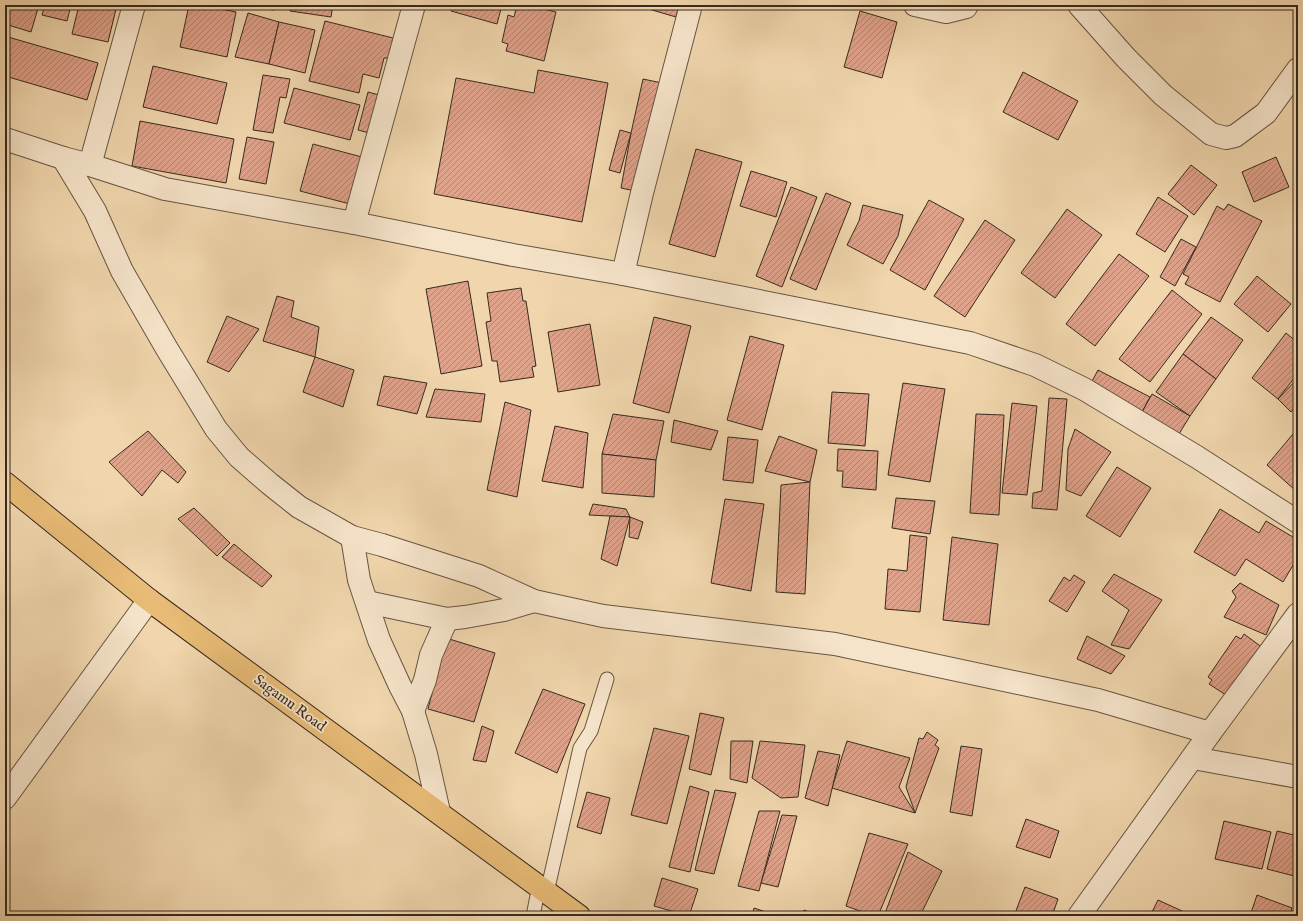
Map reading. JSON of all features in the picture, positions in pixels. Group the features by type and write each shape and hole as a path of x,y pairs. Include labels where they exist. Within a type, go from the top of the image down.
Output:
{"highway":[{"name":"Sagamu Road","path":"10,491 149,600 580,916"}],"street":[{"path":"90,165 134,5"},
{"path":"354,223 414,5"},
{"path":"623,274 642,193 691,5"},
{"path":"915,5 946,12 966,7 967,5"},
{"path":"1079,5 1126,58 1163,95 1211,134 1226,138 1235,136 1266,113 1298,69"},
{"path":"5,140 90,165 165,190 354,223 513,255 623,274 896,327 970,343 1035,366 1084,388 1197,457 1298,522"},
{"path":"62,158 95,211 122,271 216,430 239,457 299,507 352,537 382,544 479,576 534,601 603,616 835,644 1098,700 1210,733"},
{"path":"352,537 359,580 379,640 413,711 426,754 439,812"},
{"path":"5,798 149,600"},
{"path":"367,602 447,619 504,610 534,601"},
{"path":"1079,916 1210,733 1298,614"},
{"path":"413,711 425,680 431,655 447,619"},
{"path":"1193,758 1298,777"}],"lane":[{"path":"536,916 534,911 543,889 580,748 591,731 607,679"}],"building":[{"path":"5,5 39,5 31,32 5,24"},
{"path":"45,5 71,5 67,21 42,15"},
{"path":"79,5 117,5 108,42 72,34"},
{"path":"189,5 201,5 236,12 227,57 180,47"},
{"path":"234,5 275,5 274,10"},
{"path":"291,5 333,5 331,17 290,11"},
{"path":"453,5 502,5 497,24 451,11"},
{"path":"517,5 528,5 556,12 544,61 506,51 508,44 502,42 508,15 514,17"},
{"path":"635,5 679,5 676,17"},
{"path":"860,11 897,22 882,78 844,67"},
{"path":"248,13 279,22 269,64 235,57"},
{"path":"325,21 397,39 393,58 384,58 379,78 363,74 359,93 309,81"},
{"path":"279,22 315,30 305,73 269,64"},
{"path":"8,37 98,63 87,100 5,76 5,46"},
{"path":"153,66 227,83 217,124 143,107"},
{"path":"538,70 608,83 582,222 434,194 456,78 534,93"},
{"path":"1023,72 1078,101 1058,140 1003,112"},
{"path":"263,75 290,79 286,98 280,97 273,133 253,130"},
{"path":"643,79 662,83 640,192 621,188"},
{"path":"294,88 360,105 350,140 284,123"},
{"path":"368,92 383,96 373,134 358,130"},
{"path":"140,121 234,139 226,183 132,166"},
{"path":"620,130 631,133 620,173 609,170"},
{"path":"247,137 274,142 266,184 239,179"},
{"path":"313,144 362,157 350,204 300,191"},
{"path":"696,149 742,162 715,257 669,244"},
{"path":"1276,157 1289,187 1254,202 1242,172"},
{"path":"1191,165 1217,185 1194,215 1168,194"},
{"path":"751,171 787,182 776,217 740,206"},
{"path":"791,187 817,197 782,287 756,276"},
{"path":"826,193 851,203 816,290 790,279"},
{"path":"1158,197 1188,216 1165,252 1136,234"},
{"path":"929,200 964,219 925,290 890,270"},
{"path":"1228,204 1262,221 1220,302 1185,284 1189,277 1183,274 1217,206 1224,210"},
{"path":"863,205 903,215 898,236 883,264 847,245 859,221"},
{"path":"1067,209 1102,235 1055,298 1021,273"},
{"path":"985,220 1015,240 965,317 934,296"},
{"path":"1181,239 1196,247 1175,286 1160,277"},
{"path":"1119,254 1149,276 1095,346 1066,324"},
{"path":"1257,276 1291,304 1268,332 1234,304"},
{"path":"468,281 482,366 441,374 426,289"},
{"path":"521,288 523,301 526,301 536,366 532,367 534,377 500,382 497,361 492,361 486,322 491,321 487,293"},
{"path":"1172,290 1202,314 1150,382 1119,359"},
{"path":"277,296 294,301 291,317 319,327 315,357 263,341"},
{"path":"227,316 259,329 229,372 207,362"},
{"path":"654,317 691,326 669,413 633,403"},
{"path":"1211,317 1243,340 1216,379 1183,354"},
{"path":"590,324 600,385 558,392 548,332"},
{"path":"1286,333 1298,343 1298,373 1278,399 1252,378"},
{"path":"750,336 784,345 762,430 727,420"},
{"path":"1183,354 1216,379 1190,416 1156,392"},
{"path":"315,357 354,370 343,407 303,392"},
{"path":"1098,370 1150,397 1142,412 1090,385"},
{"path":"384,376 427,383 417,414 377,405"},
{"path":"1298,378 1298,403 1291,412 1278,399"},
{"path":"903,383 945,389 930,482 888,475"},
{"path":"435,389 485,394 481,422 426,417"},
{"path":"832,392 869,394 865,446 828,443"},
{"path":"1152,394 1190,416 1179,434 1142,412"},
{"path":"1049,398 1067,399 1057,510 1032,508 1033,493 1042,491"},
{"path":"505,402 531,410 517,497 487,490"},
{"path":"1012,403 1037,406 1027,495 1002,493"},
{"path":"613,414 664,421 656,460 602,454"},
{"path":"976,414 1004,415 999,515 970,513"},
{"path":"674,420 718,431 711,450 671,442"},
{"path":"555,426 588,433 583,488 542,481"},
{"path":"1298,428 1298,489 1296,491 1267,465"},
{"path":"1075,429 1111,452 1081,496 1066,490 1068,449"},
{"path":"148,431 186,472 178,483 162,470 142,496 109,462"},
{"path":"779,436 817,450 810,482 765,471"},
{"path":"728,437 758,440 753,483 723,480"},
{"path":"838,449 878,451 876,490 842,487 843,471 837,471"},
{"path":"602,454 656,460 654,497 602,493"},
{"path":"1117,467 1151,488 1120,537 1086,516"},
{"path":"810,482 805,594 776,592 781,485"},
{"path":"896,498 935,501 930,534 892,528"},
{"path":"725,499 764,504 751,591 711,583"},
{"path":"593,504 626,509 630,517 589,515"},
{"path":"194,508 230,543 217,556 178,519"},
{"path":"1220,509 1259,533 1266,521 1298,540 1298,557 1283,582 1246,559 1235,576 1194,552"},
{"path":"610,516 630,517 617,566 601,559"},
{"path":"630,517 643,522 638,539 629,537"},
{"path":"910,535 927,537 920,612 885,609 888,569 907,571"},
{"path":"952,537 998,544 989,625 943,620"},
{"path":"234,544 272,576 262,587 222,557"},
{"path":"1114,574 1162,600 1129,649 1111,645 1129,610 1102,591"},
{"path":"1074,575 1085,582 1067,612 1049,601 1064,577 1070,581"},
{"path":"1240,583 1279,605 1266,635 1224,617 1236,597 1232,591"},
{"path":"1244,634 1263,648 1229,697 1209,684 1212,680 1208,677 1236,636 1241,639"},
{"path":"1087,636 1125,656 1111,674 1077,659"},
{"path":"446,638 495,653 474,722 428,709"},
{"path":"543,689 585,704 557,773 515,753"},
{"path":"700,713 724,718 711,775 689,769"},
{"path":"482,726 494,731 486,762 473,760"},
{"path":"654,728 689,736 667,824 631,815"},
{"path":"927,732 938,740 935,745 939,748 915,813 906,787 919,738 923,739"},
{"path":"731,741 753,741 747,783 730,779"},
{"path":"760,741 805,745 798,797 781,798 752,778"},
{"path":"847,741 910,758 899,787 915,813 832,788"},
{"path":"961,746 982,749 972,816 950,812"},
{"path":"818,751 840,755 828,806 805,798"},
{"path":"690,786 709,792 690,872 669,867"},
{"path":"715,790 736,793 714,874 695,870"},
{"path":"587,792 610,798 601,834 577,827"},
{"path":"759,811 780,811 759,891 738,886"},
{"path":"782,815 797,816 778,887 761,883"},
{"path":"1026,819 1059,831 1050,858 1016,847"},
{"path":"1224,821 1271,832 1262,869 1215,859"},
{"path":"1277,831 1298,836 1298,877 1267,869"},
{"path":"869,833 908,844 878,916 846,906"},
{"path":"908,852 942,871 920,916 884,916"},
{"path":"662,878 698,889 689,916 654,906"},
{"path":"1025,887 1058,899 1052,916 1014,916"},
{"path":"1257,895 1292,908 1289,916 1250,916"},
{"path":"1158,900 1193,916 1150,916"},
{"path":"754,908 766,912 765,916 752,916"},
{"path":"804,910 819,916 802,916"}]}
